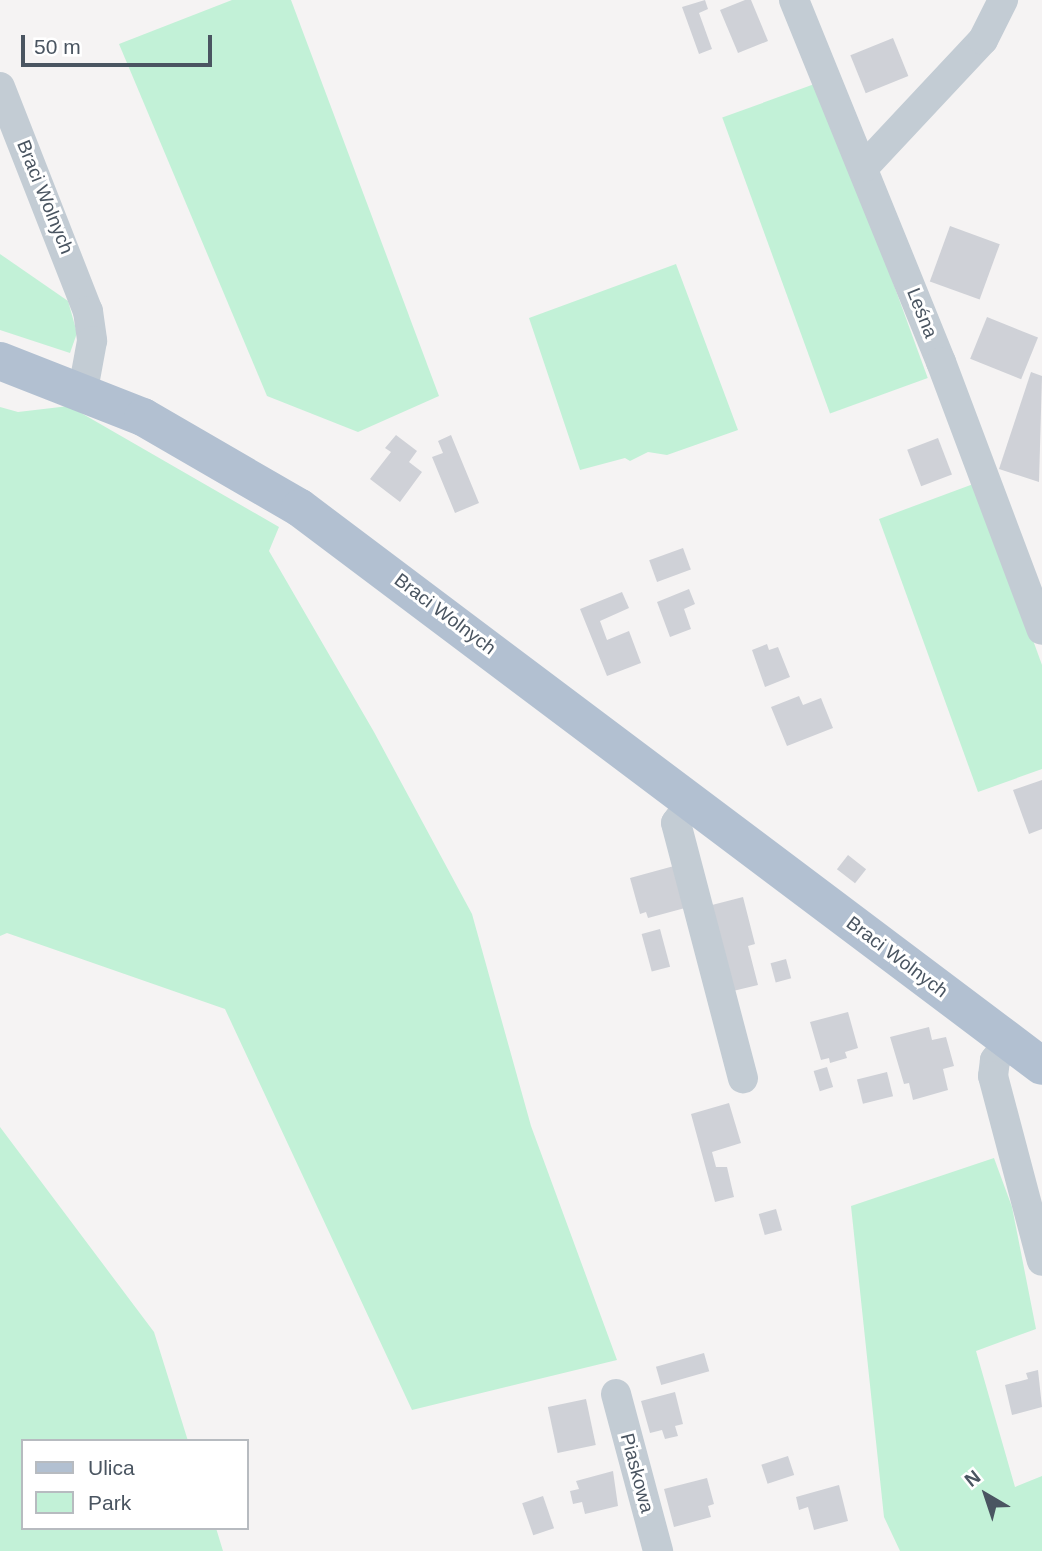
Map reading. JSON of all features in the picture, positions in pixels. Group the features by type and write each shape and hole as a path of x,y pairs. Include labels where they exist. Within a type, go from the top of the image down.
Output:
{"main road":[{"path":"0,361 83,390"},
{"name":"Braci Wolnych","path":"83,390 185,439 300,508 1042,1066"}],"street":[{"name":"Leśna","path":"794,0 864,167 1042,629"},
{"path":"864,167 983,40 1003,0"},
{"name":"Braci Wolnych","path":"0,87 88,311 92,341 83,390"},
{"path":"692,801 676,823 743,1079"},
{"path":"1009,1041 995,1060 993,1076 1042,1261"},
{"name":"Piaskowa","path":"616,1394 658,1551"}],"green space":[{"path":"232,0 291,0 439,396 358,432 267,396 119,44"},
{"path":"820,82 928,378 830,414 722,118"},
{"path":"0,254 68,301 77,333 70,353 0,330"},
{"path":"676,264 738,430 667,455 648,452 630,461 625,458 580,470 529,318"},
{"path":"69,406 279,527 269,551 374,732 472,914 531,1126 617,1360 412,1410 225,1009 7,933 0,936 0,407 18,412"},
{"path":"976,483 1042,665 1042,769 978,792 879,519"},
{"path":"0,1127 154,1332 187,1439 21,1439 21,1530 217,1530 223,1551 0,1551"},
{"path":"994,1158 1012,1207 1036,1329 976,1351 1015,1487 1042,1476 1042,1551 900,1551 884,1517 851,1206"}],"building":[{"path":"705,0 708,9 699,13 712,49 699,54 682,7"},
{"path":"751,0 768,41 738,53 720,10"},
{"path":"893,38 908,76 866,93 850,55"},
{"path":"950,226 1000,244 980,300 930,281"},
{"path":"987,317 1038,338 1021,379 970,359"},
{"path":"1031,372 1042,376 1039,482 999,469"},
{"path":"396,435 417,451 409,462 422,472 400,502 370,479 391,452 385,448"},
{"path":"451,435 479,503 455,513 432,457 443,453 438,441"},
{"path":"938,438 952,474 921,486 907,450"},
{"path":"683,548 691,570 657,582 649,560"},
{"path":"689,589 695,604 684,609 691,629 670,637 657,602"},
{"path":"622,592 629,608 600,621 607,640 629,631 641,663 607,676 580,609"},
{"path":"767,644 769,650 778,647 790,677 765,687 752,650"},
{"path":"799,696 803,705 821,698 833,728 787,746 771,707"},
{"path":"1042,780 1042,829 1029,834 1013,790"},
{"path":"848,855 866,869 855,883 837,869"},
{"path":"674,866 685,908 648,918 646,912 640,914 630,878"},
{"path":"743,897 755,944 748,946 758,985 733,991 712,905"},
{"path":"660,929 670,967 652,972 642,934"},
{"path":"786,959 791,978 776,982 771,963"},
{"path":"848,1012 858,1048 845,1052 847,1058 830,1063 829,1058 821,1060 810,1022"},
{"path":"929,1027 932,1040 946,1037 954,1066 943,1069 948,1090 913,1100 909,1083 904,1084 890,1037"},
{"path":"827,1067 833,1087 820,1091 814,1071"},
{"path":"887,1072 893,1096 863,1104 857,1079"},
{"path":"729,1103 741,1143 712,1152 716,1167 727,1167 734,1197 715,1202 691,1114"},
{"path":"776,1209 782,1230 765,1235 759,1214"},
{"path":"704,1353 709,1371 661,1385 656,1367"},
{"path":"1038,1370 1042,1407 1012,1415 1005,1385 1028,1379 1026,1373"},
{"path":"675,1392 683,1424 675,1426 678,1436 665,1439 662,1430 650,1433 641,1401"},
{"path":"586,1399 596,1445 558,1453 548,1407"},
{"path":"788,1456 794,1475 768,1484 761,1465"},
{"path":"613,1471 618,1506 585,1514 582,1502 573,1504 570,1491 579,1489 576,1481"},
{"path":"707,1478 714,1504 708,1506 711,1517 674,1527 664,1489"},
{"path":"839,1485 848,1521 814,1530 808,1507 799,1510 796,1497"},
{"path":"543,1496 554,1528 533,1535 522,1503"}]}
